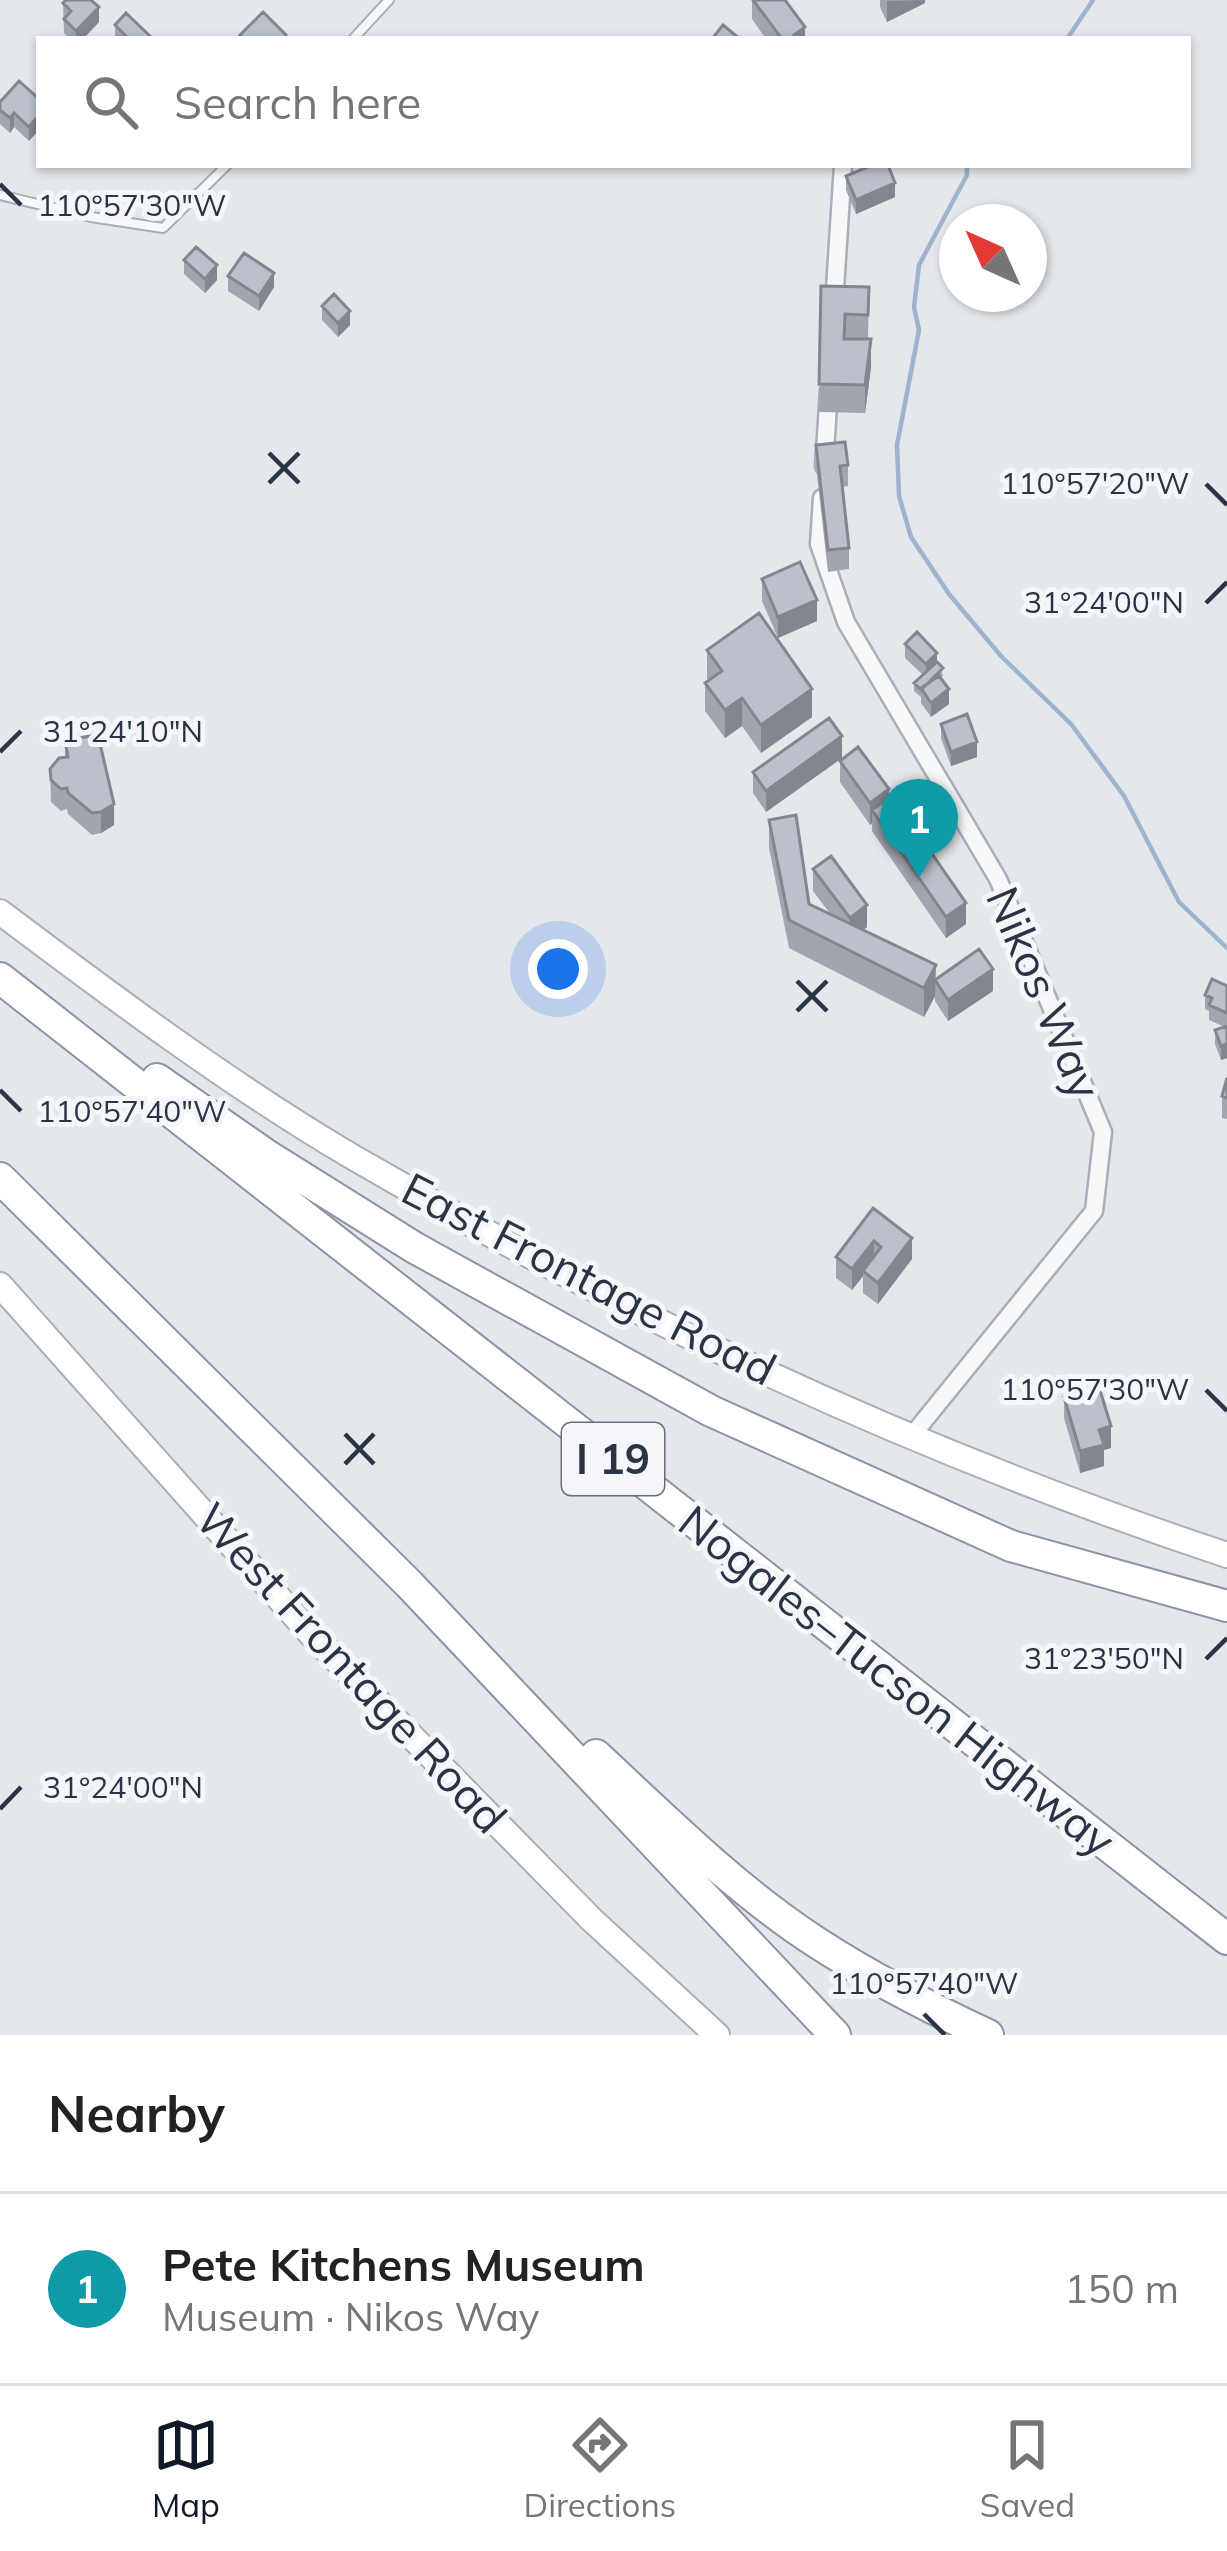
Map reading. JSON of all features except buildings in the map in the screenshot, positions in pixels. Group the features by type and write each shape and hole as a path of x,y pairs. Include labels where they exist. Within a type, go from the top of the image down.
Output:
{"highway":[{"name":"Nogales–Tucson Highway","path":"0,978 1227,1939"},
{"path":"84,1046 153,1076 268,1156 415,1248 710,1411 1011,1546 1227,1606"},
{"path":"0,1178 410,1586 835,2035"},
{"path":"410,1586 744,1887 812,1940 905,1996 988,2035"}],"street":[{"path":"833,331 843,168"},
{"name":"Nikos Way","path":"830,378 819,544 845,622 998,880 1102,1132 1094,1210 910,1438"},
{"name":"East Frontage Road","path":"0,912 124,1005 349,1154 635,1311 910,1438 1088,1509 1227,1555"},
{"name":"West Frontage Road","path":"0,1285 310,1633 592,1920 717,2035"}],"lane":[{"path":"356,36 389,0"},
{"path":"0,195 163,228 224,168"}],"waterway":[{"path":"1069,36 1093,0"},
{"path":"967,168 919,265 914,307 919,330 897,445 899,496 911,537 949,594 1001,656 1071,724 1124,796 1179,902 1227,948"}],"place":[{"name":"Pete Kitchens Museum","path":"919,878"}]}
